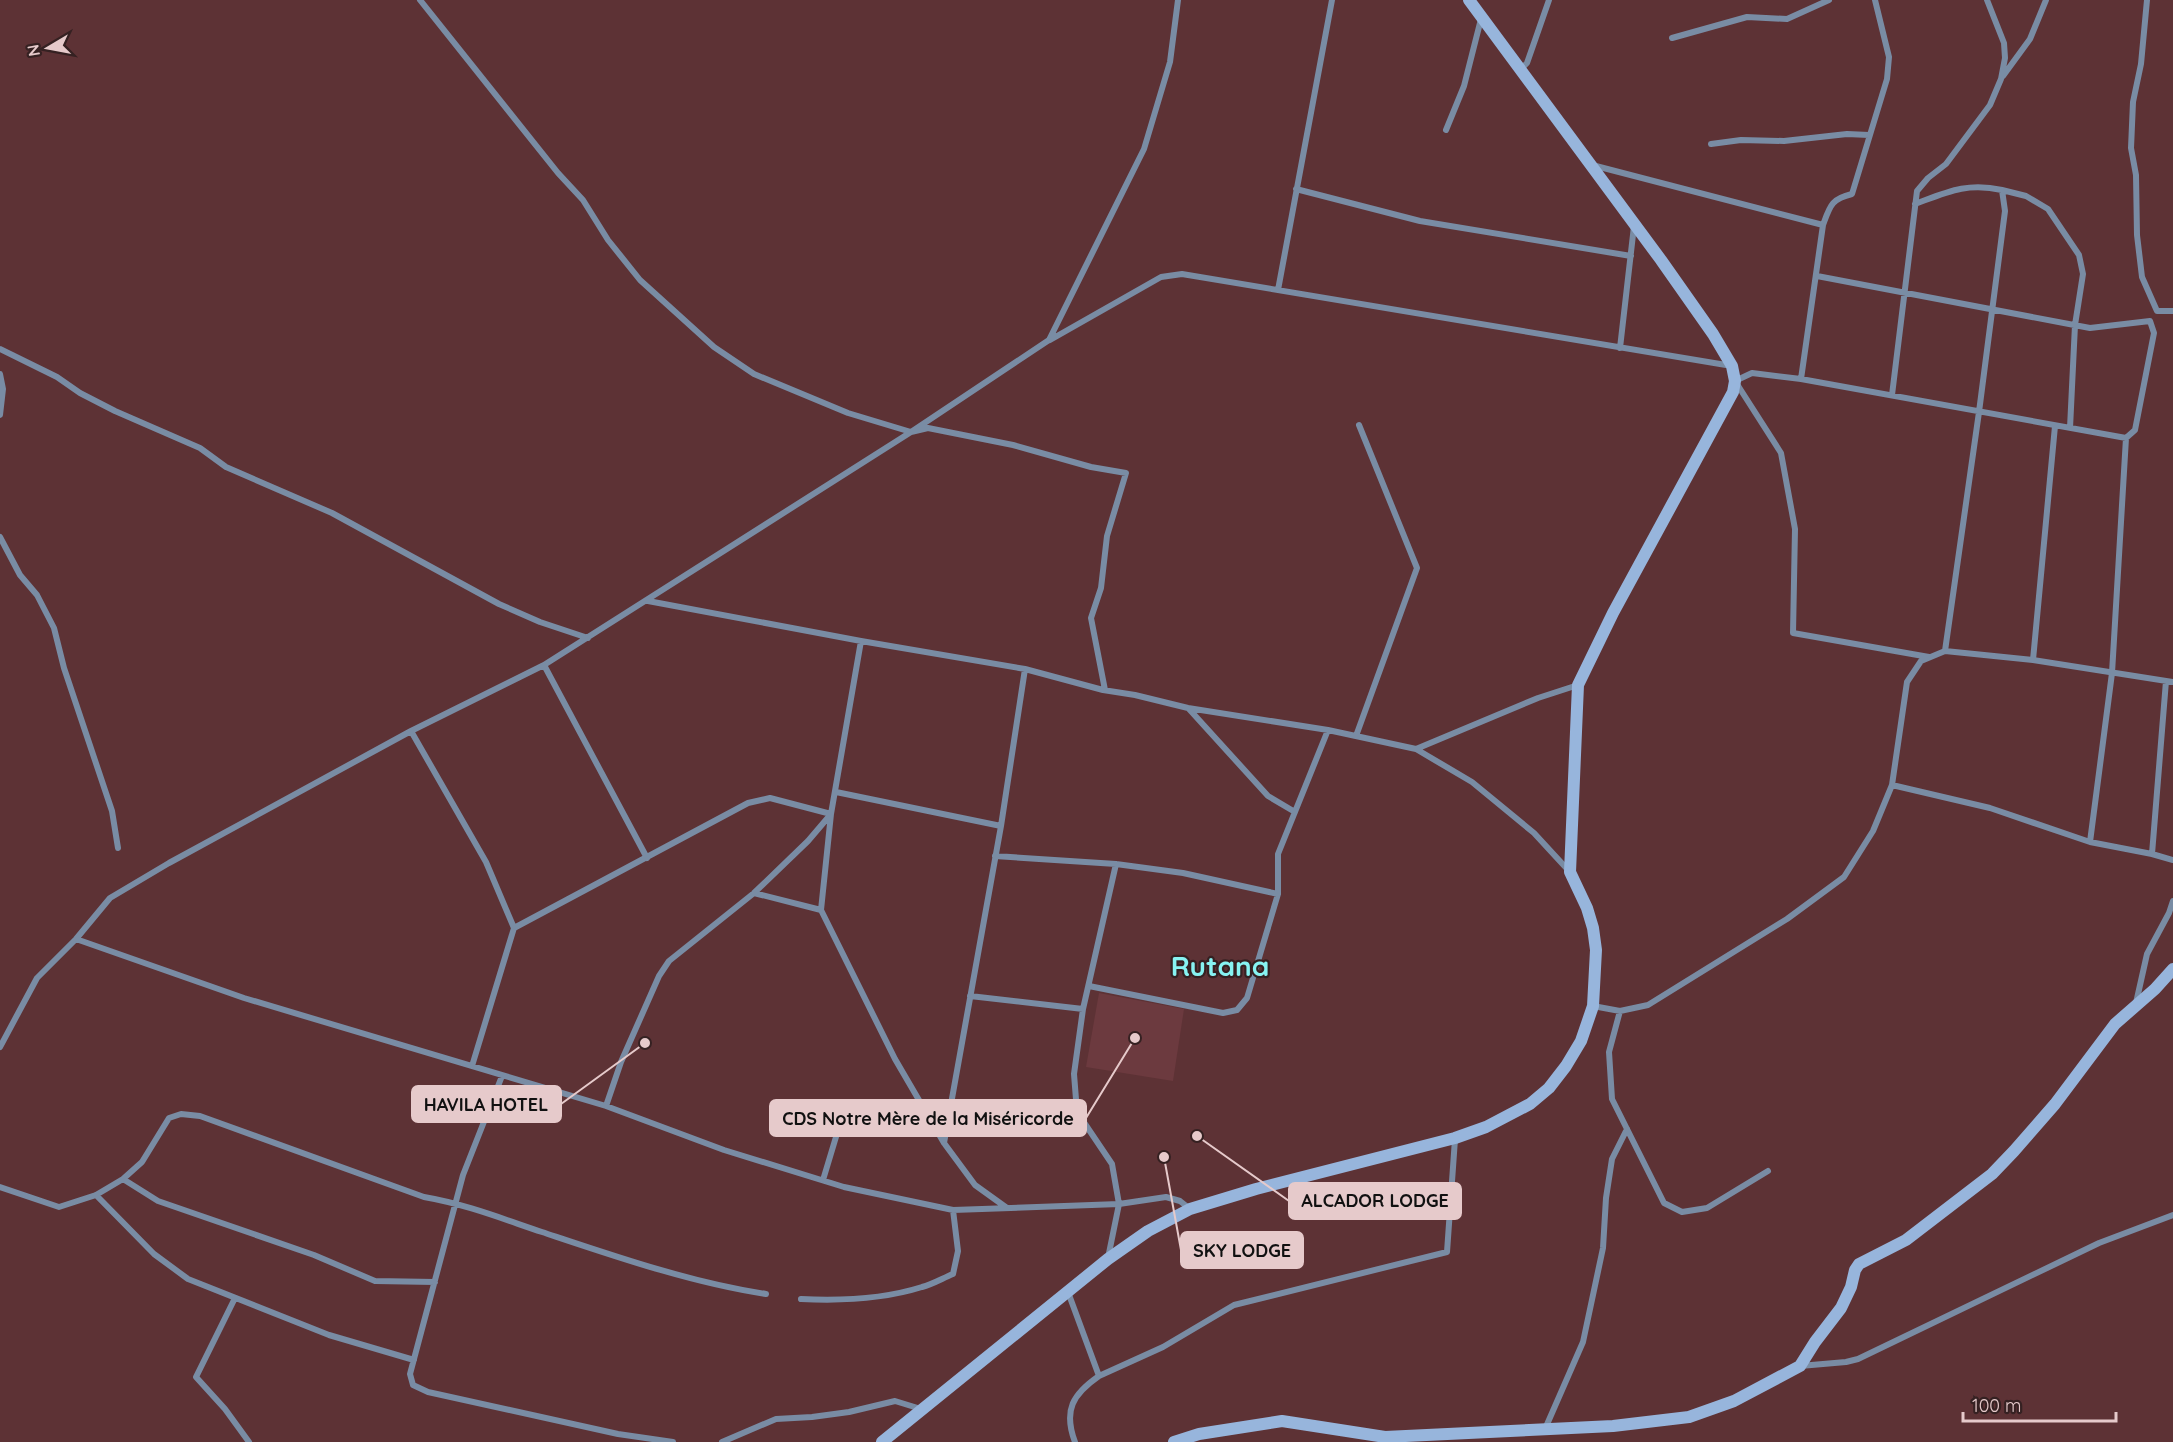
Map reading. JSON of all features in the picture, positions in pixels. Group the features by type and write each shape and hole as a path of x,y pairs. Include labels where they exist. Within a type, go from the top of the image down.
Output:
{"main road":[{"path":"882,1442 1108,1259 1148,1231 1191,1209 1256,1189 1455,1138 1486,1127 1511,1116 1549,1088 1581,1041 1593,1006 1596,950 1587,908 1570,872 1578,685 1613,613 1733,392 1735,381 1732,366 1687,297 1468,0"},
{"path":"1174,1442 1198,1434 1282,1421 1385,1437 1613,1426 1689,1417 1734,1401 1800,1366 1841,1308 1851,1287 1855,1269 1859,1264 1906,1240 1992,1174 2055,1104 2115,1024 2173,969"}],"street":[{"path":"420,0 558,173 583,200 608,240 640,280 714,347 753,374 848,413 911,432 928,428 1013,446 1091,467 1126,473 1107,536 1101,588 1091,618 1105,690"},
{"path":"1049,340 1144,149 1170,62 1178,0"},
{"path":"1278,290 1332,0"},
{"path":"1519,71 1527,63 1549,0"},
{"path":"1672,38 1747,17 1787,19 1829,0"},
{"path":"1801,379 1823,225 1830,205 1839,197 1852,194 1887,79 1889,57 1875,0"},
{"path":"1892,396 1917,191 1928,178 1946,164 1990,105 2001,79 2005,58 2004,43 1987,0"},
{"path":"2001,79 2030,39 2046,0"},
{"path":"2147,0 2141,64 2133,102 2131,148 2136,175 2137,235 2142,277 2157,311 2173,311"},
{"path":"1446,130 1464,86 1481,18"},
{"path":"1711,144 1741,140 1784,141 1847,134 1869,135"},
{"path":"1589,164 1823,225"},
{"path":"1915,204 1959,188 1983,186 2026,196 2048,210 2079,255 2083,274 2075,326 2070,428"},
{"path":"1296,189 1420,221 1630,256"},
{"path":"1945,651 2005,211 2002,190"},
{"path":"1620,348 1634,225"},
{"path":"0,1047 37,978 76,939 110,898 169,863 411,731 544,665 911,432 1049,340 1161,277 1182,274 1732,366"},
{"path":"1816,276 1993,308 2075,326 2090,328 2150,321 2154,333 2135,430 2126,438 2112,673 2090,842"},
{"path":"0,349 57,377 80,393 115,411 200,448 226,467 332,513 499,604 540,622 588,638"},
{"path":"0,374 3,390 0,415"},
{"path":"1929,657 1793,633 1795,529 1781,453 1735,381 1752,374 1801,379 2126,438"},
{"path":"1356,736 1417,568 1359,425"},
{"path":"2033,660 2055,426"},
{"path":"0,537 20,575 37,595 54,628 64,668 112,811 118,848"},
{"path":"647,600 861,641 1025,669 1105,690 1188,708 1328,730 1416,749 1472,782 1534,834 1570,872"},
{"path":"861,641 831,814 821,910 895,1059 944,1143 975,1185 1007,1209"},
{"path":"1593,1006 1620,1011 1648,1005 1787,919 1844,877 1873,831 1892,785 1907,682 1921,661 1945,651 2033,660 2169,681 2152,854"},
{"path":"544,665 647,858"},
{"path":"944,1143 1001,826 1025,669"},
{"path":"1416,749 1538,698 1578,685"},
{"path":"1188,708 1268,796 1295,812"},
{"path":"1089,986 1223,1013 1238,1010 1247,998 1278,894 1278,854 1328,730"},
{"path":"411,731 486,862 514,928 472,1066"},
{"path":"1892,785 1990,807 2090,842 2173,860"},
{"path":"836,792 1001,826"},
{"path":"514,928 748,803 770,798 831,814"},
{"path":"606,1106 621,1062 659,976 669,961 754,893 808,841 831,814"},
{"path":"995,856 1116,864 1184,873 1278,894"},
{"path":"1108,1259 1119,1204 1112,1164 1077,1112 1074,1074 1083,1009 1116,864"},
{"path":"754,893 821,910"},
{"path":"2136,1006 2147,954 2173,901"},
{"path":"76,939 244,998 606,1106 724,1150 844,1187 953,1210 1119,1204 1170,1198 1180,1201 1191,1209"},
{"path":"970,996 1083,1009"},
{"path":"1620,1011 1609,1052 1612,1099 1664,1203 1682,1212 1707,1208 1768,1171"},
{"path":"502,1076 463,1175 410,1374 413,1385 428,1392 618,1434 673,1442"},
{"path":"823,1180 842,1117 870,1113 898,1115 922,1106"},
{"path":"0,1187 59,1207 96,1195 123,1179 142,1162 169,1118 181,1114 200,1116 424,1197 456,1203 617,1256 732,1289 766,1294"},
{"path":"1545,1430 1583,1342 1603,1248 1606,1198 1612,1159 1627,1129"},
{"path":"1075,1442 1070,1416 1073,1401 1082,1388 1100,1376 1163,1347 1234,1305 1447,1252 1455,1138"},
{"path":"123,1179 158,1201 314,1255 375,1281 435,1282"},
{"path":"96,1195 154,1254 188,1279 329,1335 414,1360"},
{"path":"801,1299 861,1298 922,1287 953,1274 958,1251 953,1210"},
{"path":"1800,1366 1858,1359 2099,1243 2173,1215"},
{"path":"1068,1291 1100,1376"},
{"path":"235,1298 196,1377 225,1409 249,1442"},
{"path":"722,1442 776,1419 849,1412 895,1401 922,1409"}],"shaded area":[{"path":"1099,993 1184,1009 1173,1081 1086,1067"}],"place":[{"name":"CDS Notre Mère de la Miséricorde","path":"1135,1038"},
{"name":"HAVILA HOTEL","path":"645,1043"},
{"name":"ALCADOR LODGE","path":"1197,1136"},
{"name":"SKY LODGE","path":"1164,1157"}],"district":[{"name":"Rutana","path":"1220,965"}]}
